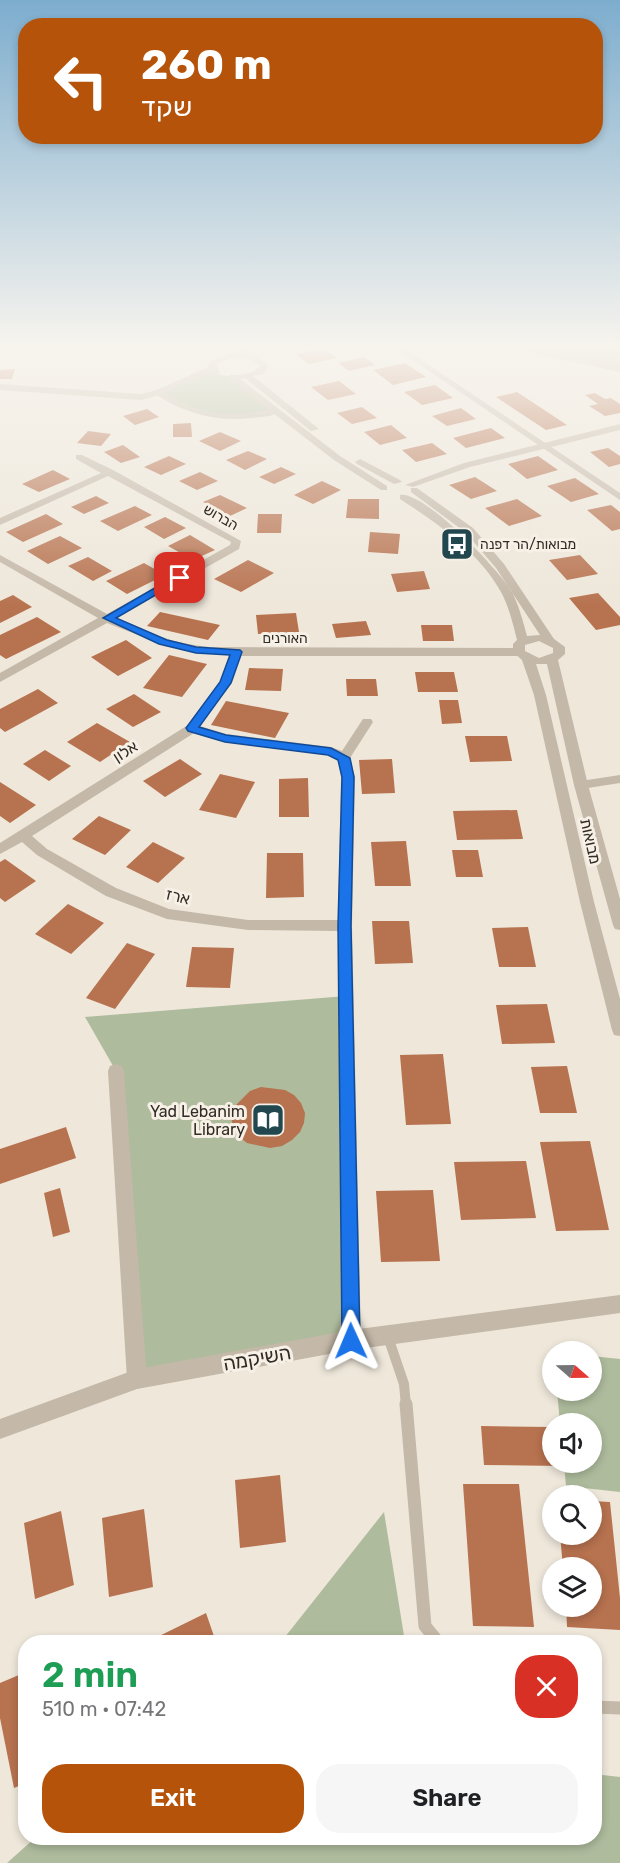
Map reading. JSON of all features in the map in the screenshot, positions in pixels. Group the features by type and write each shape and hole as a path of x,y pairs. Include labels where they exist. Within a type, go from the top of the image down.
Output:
{"street":[{"path":"304,434 384,488 388,484 397,482"},
{"path":"321,434 347,455 412,488 469,530 501,566 550,641"},
{"path":"527,434 620,497"},
{"path":"412,488 467,465 590,434"},
{"name":"הברוש","path":"0,678 235,547 236,541 79,457"},
{"path":"0,522 110,472"},
{"name":"מבואות","path":"384,488 389,495 404,497 456,533 490,571 513,607 523,651 540,695 587,902 620,1030"},
{"path":"404,497 411,494 412,488"},
{"name":"האורנים","path":"0,558 108,618 163,642 196,650 236,652 523,651"},
{"path":"550,641 539,638 523,651 540,662 552,660"},
{"name":"מבואות","path":"550,641 559,647 560,651 552,660 581,785 620,925"},
{"name":"אלון","path":"1,849 192,728 226,683 236,652"},
{"path":"351,1341 345,926 348,777 344,758 367,722"},
{"path":"192,728 225,738 331,751 344,758"},
{"path":"581,785 620,779"},
{"name":"ארז","path":"23,835 42,852 111,892 167,914 248,925 345,926"},
{"path":"116,1071 137,1379"},
{"name":"השיקמה","path":"0,1429 137,1379 351,1341 620,1304"},
{"name":"השיקמה","path":"593,1309 620,1312"}],"lane":[{"path":"388,1337 404,1384 425,1626 432,1635"},
{"path":"602,1707 620,1708"}],"green space":[{"path":"346,996 351,1340 137,1379 116,1071 85,1017"},
{"path":"602,1357 620,1359 620,1492 602,1490 602,1485 566,1485 565,1473 602,1473 602,1413 559,1413 558,1401 602,1401"},
{"path":"384,1512 404,1635 287,1635"},
{"path":"602,1775 620,1777 620,1863 7,1863 27,1845 602,1845"}],"building":[{"path":"85,434 111,434 101,446 77,443"},
{"path":"173,434 192,434 192,437 173,437"},
{"path":"215,434 225,434 241,441 220,451 199,441"},
{"path":"366,434 402,434 407,438 380,445"},
{"path":"468,434 499,434 505,438 466,448 453,438"},
{"path":"432,443 447,454 416,462 402,450"},
{"path":"123,445 140,457 121,463 104,452"},
{"path":"608,448 620,456 620,464 609,467 590,452"},
{"path":"248,451 267,459 245,470 226,460"},
{"path":"169,456 186,464 161,475 144,467"},
{"path":"538,456 558,470 527,479 508,464"},
{"path":"281,467 296,474 274,484 259,477"},
{"path":"53,470 70,479 39,492 22,484"},
{"path":"200,472 218,481 197,490 179,481"},
{"path":"475,477 497,491 471,499 449,485"},
{"path":"575,478 599,494 571,502 547,486"},
{"path":"322,481 341,490 313,504 294,495"},
{"path":"220,495 247,508 230,516 203,502"},
{"path":"96,496 109,503 84,514 71,507"},
{"path":"348,499 379,499 379,519 346,518"},
{"path":"517,499 542,516 509,526 485,508"},
{"path":"611,505 620,512 620,529 612,531 587,510"},
{"path":"135,506 152,515 118,531 100,521"},
{"path":"46,514 63,524 23,542 6,532"},
{"path":"258,514 282,514 281,533 257,533"},
{"path":"165,517 186,528 164,539 144,527"},
{"path":"370,532 400,534 398,554 368,552"},
{"path":"190,535 215,550 193,560 168,546"},
{"path":"60,536 82,548 48,564 27,551"},
{"path":"580,555 598,574 567,580 549,560"},
{"path":"88,557 112,571 93,581 68,566"},
{"path":"248,560 274,573 241,592 214,579"},
{"path":"144,563 165,575 127,594 106,581"},
{"path":"424,571 430,589 397,592 391,574"},
{"path":"598,593 620,617 620,625 596,630 569,598"},
{"path":"13,595 32,607 0,623 0,601"},
{"path":"160,612 220,625 208,640 147,626"},
{"path":"296,613 299,632 258,634 256,615"},
{"path":"37,617 61,632 6,659 0,655 0,635"},
{"path":"366,621 371,635 336,638 332,624"},
{"path":"421,625 452,625 454,641 423,641"},
{"path":"126,640 152,658 118,676 91,657"},
{"path":"169,655 207,664 182,697 143,688"},
{"path":"249,668 283,669 281,691 245,690"},
{"path":"415,672 454,672 458,692 418,692"},
{"path":"346,679 376,679 378,696 347,696"},
{"path":"38,689 58,703 5,732 0,728 0,709"},
{"path":"134,694 161,712 133,727 106,709"},
{"path":"439,700 458,700 462,723 442,724"},
{"path":"226,701 289,713 275,738 211,725"},
{"path":"97,723 130,742 100,762 67,742"},
{"path":"465,736 507,736 512,761 470,762"},
{"path":"45,750 71,766 49,781 23,764"},
{"path":"180,759 202,774 165,797 143,781"},
{"path":"392,759 395,793 362,794 359,760"},
{"path":"220,774 255,782 236,818 199,810"},
{"path":"308,778 309,817 279,817 279,779"},
{"path":"0,782 36,805 10,823 0,816"},
{"path":"517,810 523,839 457,840 453,811"},
{"path":"99,816 131,830 105,855 72,839"},
{"path":"406,841 411,886 375,886 371,842"},
{"path":"153,842 185,858 158,883 126,867"},
{"path":"452,850 478,850 483,877 456,877"},
{"path":"267,853 303,853 304,897 266,898"},
{"path":"5,859 36,881 5,902 0,898 0,862"},
{"path":"68,904 104,923 71,954 35,934"},
{"path":"372,921 409,921 413,963 375,964"},
{"path":"528,927 536,967 499,967 492,928"},
{"path":"127,943 155,954 115,1009 86,998"},
{"path":"192,947 234,948 230,988 186,987"},
{"path":"547,1004 555,1043 502,1044 496,1005"},
{"path":"443,1054 451,1124 406,1125 400,1055"},
{"path":"567,1066 577,1113 540,1113 531,1067"},
{"name":"Yad Lebanim Library","path":"261,1087 285,1090 294,1095 301,1103 305,1113 300,1132 282,1146 270,1148 247,1143 238,1136 233,1127 231,1116 234,1107 250,1091"},
{"path":"66,1127 76,1158 0,1184 0,1149"},
{"path":"590,1141 609,1230 556,1231 540,1142"},
{"path":"526,1161 536,1218 461,1220 454,1162"},
{"path":"60,1188 70,1232 53,1237 44,1193"},
{"path":"433,1190 440,1261 381,1262 376,1191"},
{"path":"481,1426 542,1427 542,1466 484,1465"},
{"path":"280,1475 286,1542 240,1548 235,1480"},
{"path":"463,1484 519,1484 534,1627 473,1626"},
{"path":"602,1502 610,1502 620,1598 620,1630 567,1627 567,1617 602,1617 602,1557 562,1557 561,1545 602,1545"},
{"path":"144,1509 153,1587 109,1597 102,1518"},
{"path":"61,1511 74,1585 35,1599 24,1523"},
{"path":"206,1613 214,1635 161,1635"},
{"path":"18,1675 18,1786 14,1788 0,1718 0,1683"}],"place":[{"name":"מבואות/הר דפנה","path":"457,544"},
{"name":"Yad Lebanim Library","path":"268,1120"}],"route":[{"path":"180,578 108,618 163,642 196,650 236,652 226,683 192,728 225,738 331,751 344,758 348,777 345,926 351,1341"}]}
